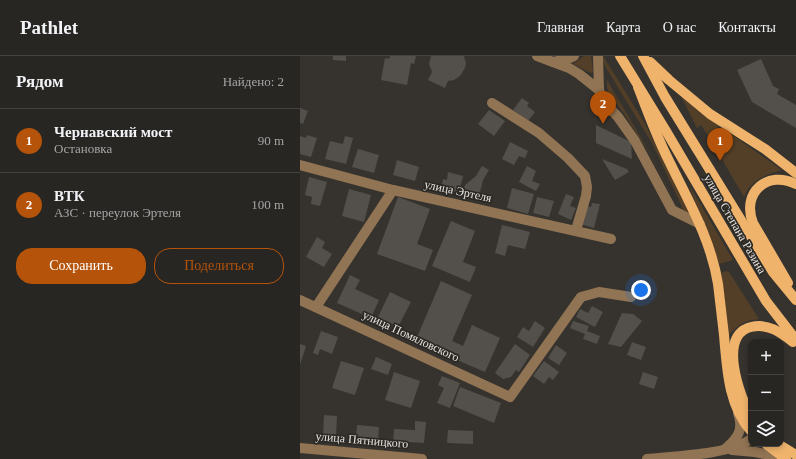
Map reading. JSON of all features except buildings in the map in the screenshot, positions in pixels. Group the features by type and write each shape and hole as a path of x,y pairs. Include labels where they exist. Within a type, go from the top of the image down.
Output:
{"main road":[{"name":"улица Степана Разина","path":"620,56 766,301 796,340"},
{"name":"улица Степана Разина","path":"643,56 665,97 747,231 773,272 796,300"},
{"path":"643,56 710,114 765,149 796,173"},
{"path":"638,87 652,126 710,247 716,270 728,376 737,408 748,427"},
{"path":"796,184 787,181 769,181 761,185 754,192 749,204 750,214 754,223 796,297"},
{"path":"748,411 741,393 735,368 734,342 737,336 746,329 763,326 778,331 796,344"},
{"path":"770,447 785,459"},
{"path":"782,447 796,456"}],"street":[{"path":"538,56 580,74 598,90 603,101 618,117 635,140 672,210 700,224"},
{"path":"553,62 574,56"},
{"path":"598,56 598,90"},
{"path":"492,103 539,133 568,158 585,176 587,186 586,196 576,230"},
{"name":"улица Эртеля","path":"300,164 393,190 611,239"},
{"path":"316,307 393,190"},
{"name":"улица Помяловского","path":"300,300 510,397 581,297 599,292 630,297"},
{"path":"724,450 735,439 740,431 740,419 737,408"},
{"path":"648,459 724,450 741,445 748,441"},
{"name":"улица Пятницкого","path":"300,448 422,459"},
{"path":"724,450 755,452 785,459"}],"shaded area":[{"path":"584,56 591,56 593,72 591,73 573,64"},
{"path":"602,56 644,122 690,213 684,211 652,143 605,66"},
{"path":"607,80 651,155 677,207 650,154 623,112 609,95"},
{"path":"681,96 702,114 719,125 710,139 701,125 697,128"},
{"path":"725,130 782,170 765,176 755,182 744,197 714,146"},
{"path":"688,183 733,260 719,264"},
{"path":"726,271 729,272 759,319 742,324 729,335 721,273"}],"place":[{"name":"ВТК","path":"603,124"},
{"name":"Чернавский мост","path":"720,161"}]}
